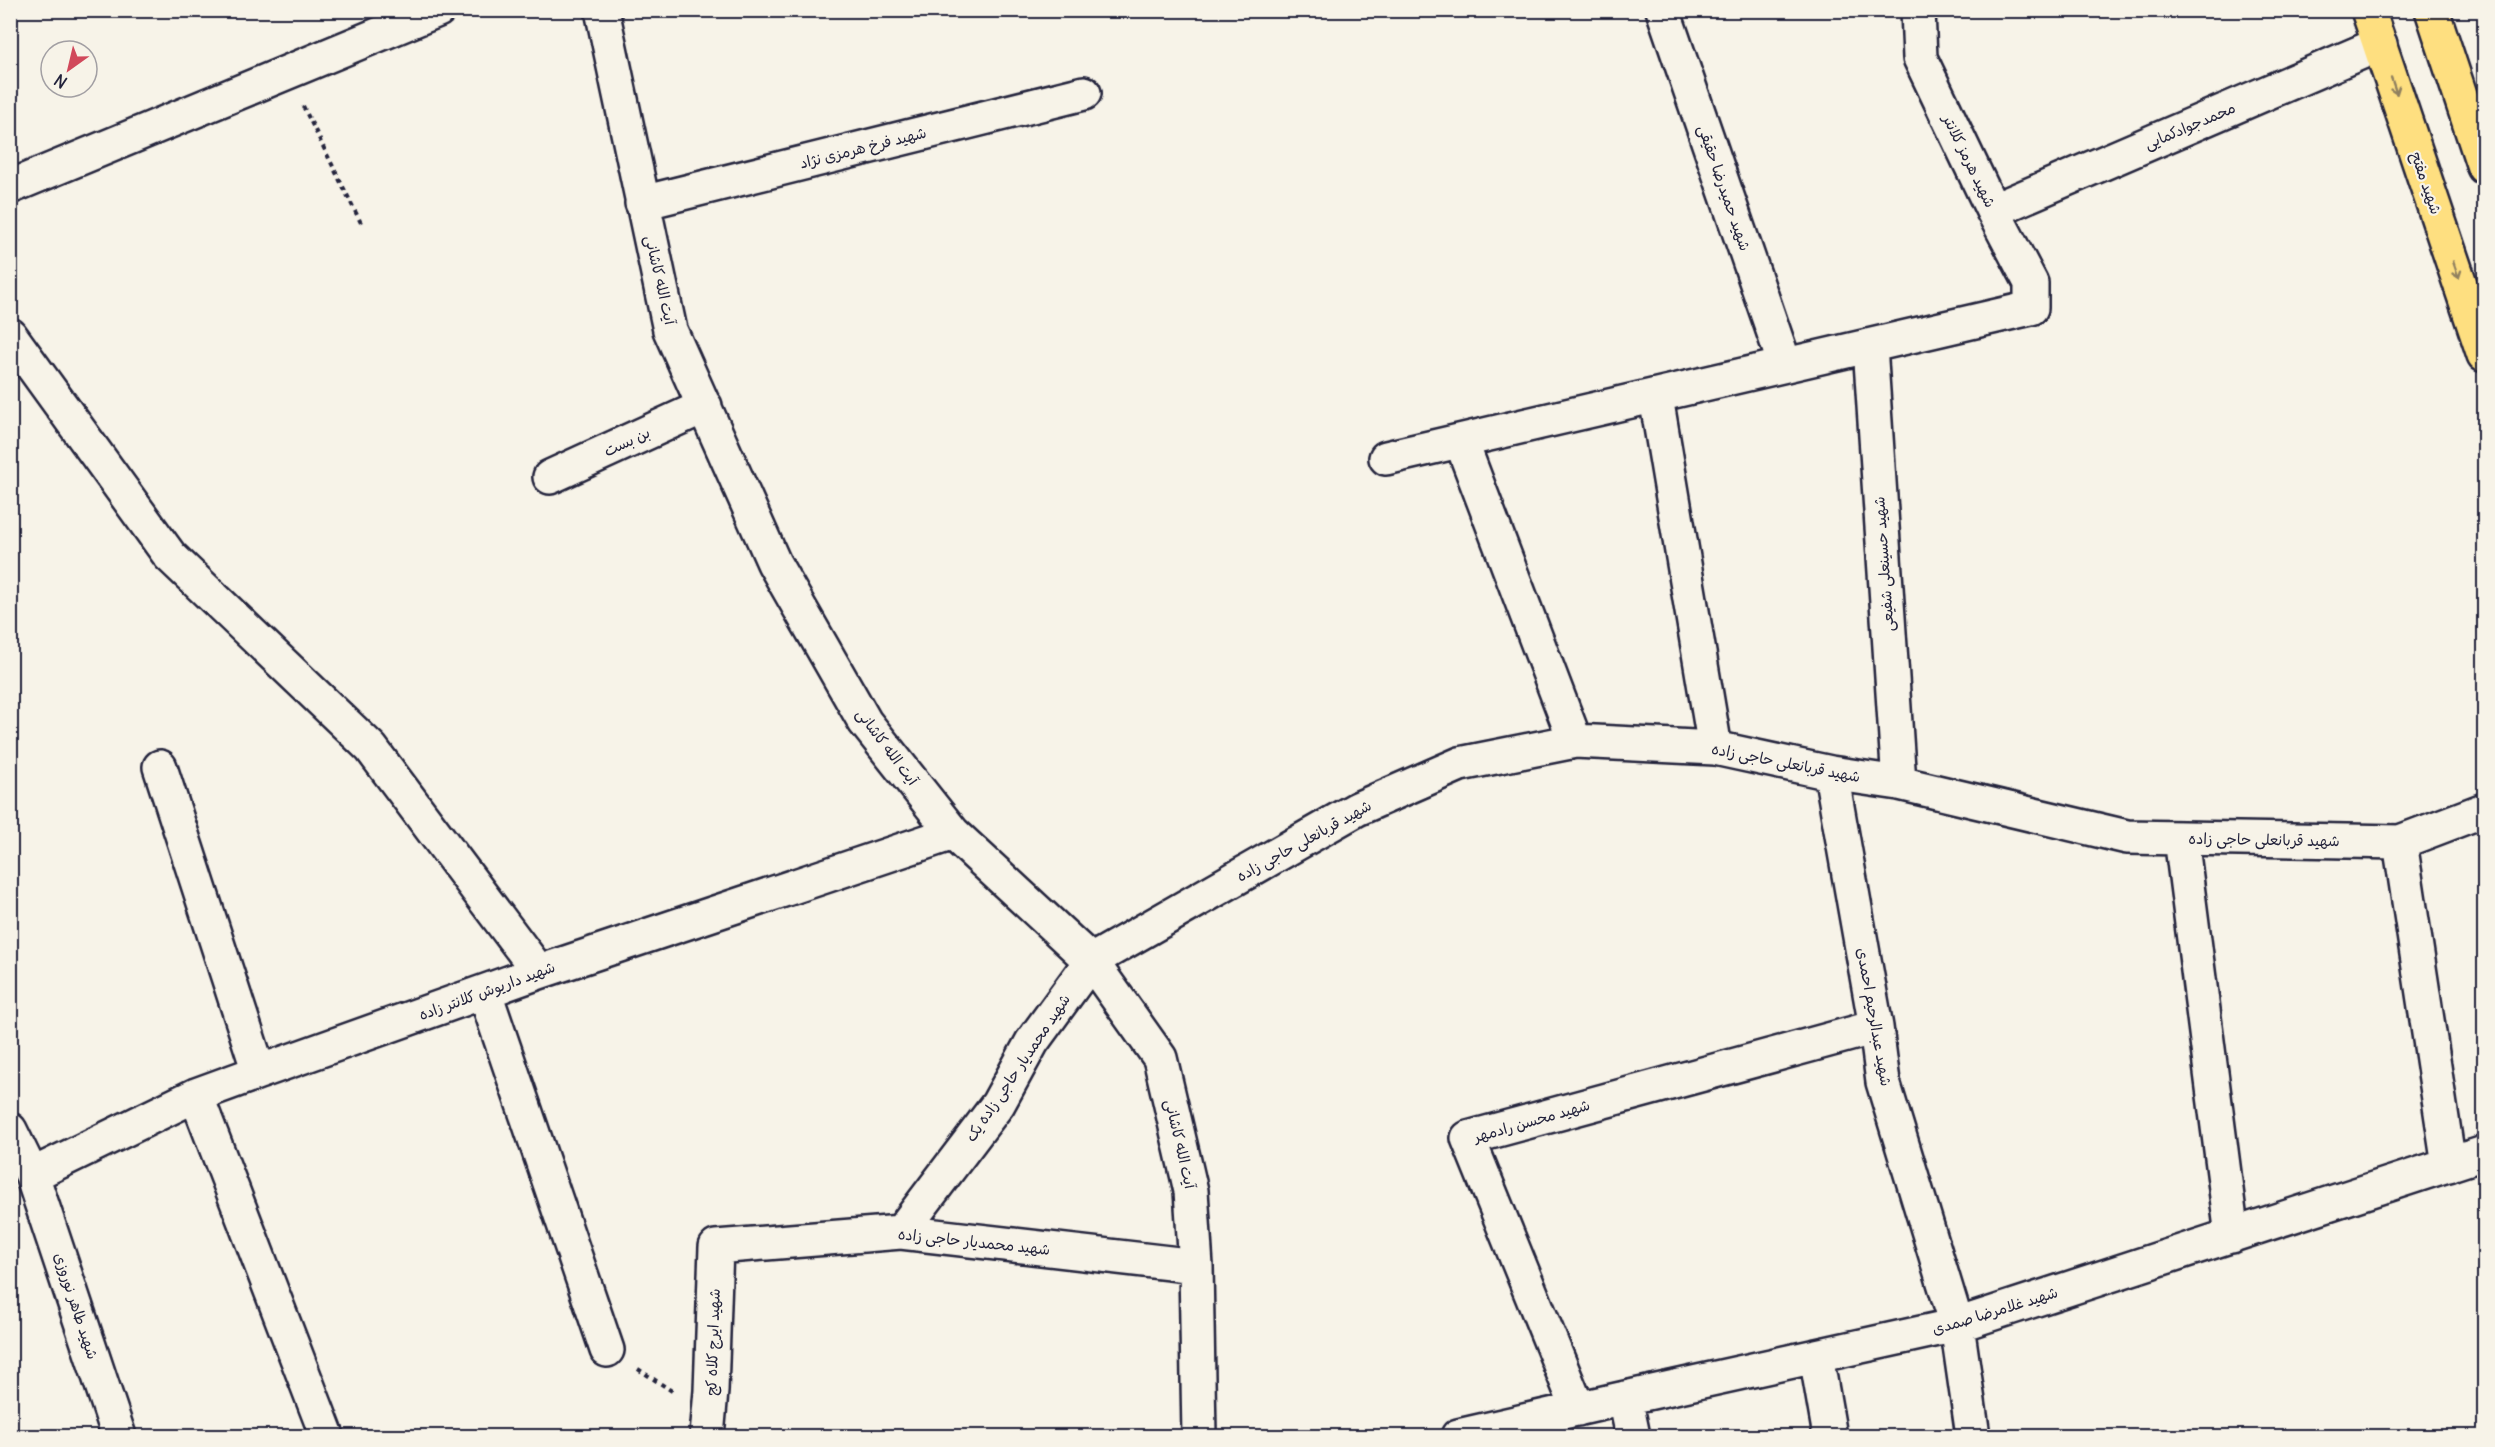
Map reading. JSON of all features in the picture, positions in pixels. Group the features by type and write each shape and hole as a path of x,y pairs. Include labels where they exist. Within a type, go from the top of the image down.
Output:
{"main road":[{"name":"شهید مفتح","path":"2368,10 2484,355"},
{"path":"2432,10 2484,168"}],"street":[{"path":"10,187 438,10"},
{"name":"آیت الله کاشانی","path":"602,10 670,330 774,563 865,722 953,833 1091,961 1160,1058 1191,1191 1196,1266 1199,1437"},
{"name":"شهید حمیدرضا حقیقی","path":"1664,10 1785,365"},
{"name":"شهید هرمز کلانتر","path":"1870,346 2031,308 2031,283 1993,211 1920,58 1918,10"},
{"name":"محمدجوادکمایی","path":"1999,208 2380,44"},
{"name":"شهید فرخ هرمزی نژاد","path":"642,203 1084,93"},
{"path":"10,335 170,556 371,748 539,972"},
{"path":"1386,458 1870,346"},
{"name":"شهید حسینعلی شفیعی","path":"1870,346 1899,783"},
{"path":"1656,397 1715,748"},
{"name":"بن بست","path":"550,477 705,406"},
{"path":"1461,441 1575,741"},
{"name":"شهید قربانعلی حاجی زاده","path":"1091,961 1357,809 1460,764 1575,741 1715,748 1831,773 1899,783 2127,837 2400,842 2484,810"},
{"path":"160,767 259,1072"},
{"name":"شهید عبدالرحیم احمدی","path":"1831,773 1876,1027 1883,1082 1958,1325 1973,1437"},
{"name":"شهید داریوش کلانتر زاده","path":"32,1175 196,1095 539,972 953,833"},
{"path":"2181,838 2232,1236"},
{"path":"2400,842 2450,1165"},
{"name":"شهید محمدیار حاجی زاده یک","path":"901,1232 998,1104 1032,1042 1091,961"},
{"path":"485,993 607,1350"},
{"name":"شهید محسن رادمهر","path":"1578,1409 1468,1138 1876,1027"},
{"path":"196,1095 327,1437"},
{"name":"شهید طاهر نوروزی","path":"10,1130 32,1175 119,1437"},
{"name":"شهید غلامرضا صمدی","path":"1458,1437 1958,1325 2484,1153"},
{"name":"شهید محمدیار حاجی زاده","path":"716,1247 901,1232 1196,1266"},
{"name":"شهید ایرج کلاه کج","path":"708,1426 716,1247"},
{"path":"1816,1356 1830,1437"},
{"path":"1625,1398 1633,1437"}],"path":[{"path":"286,73 361,223"},
{"path":"607,1350 708,1426"}]}
